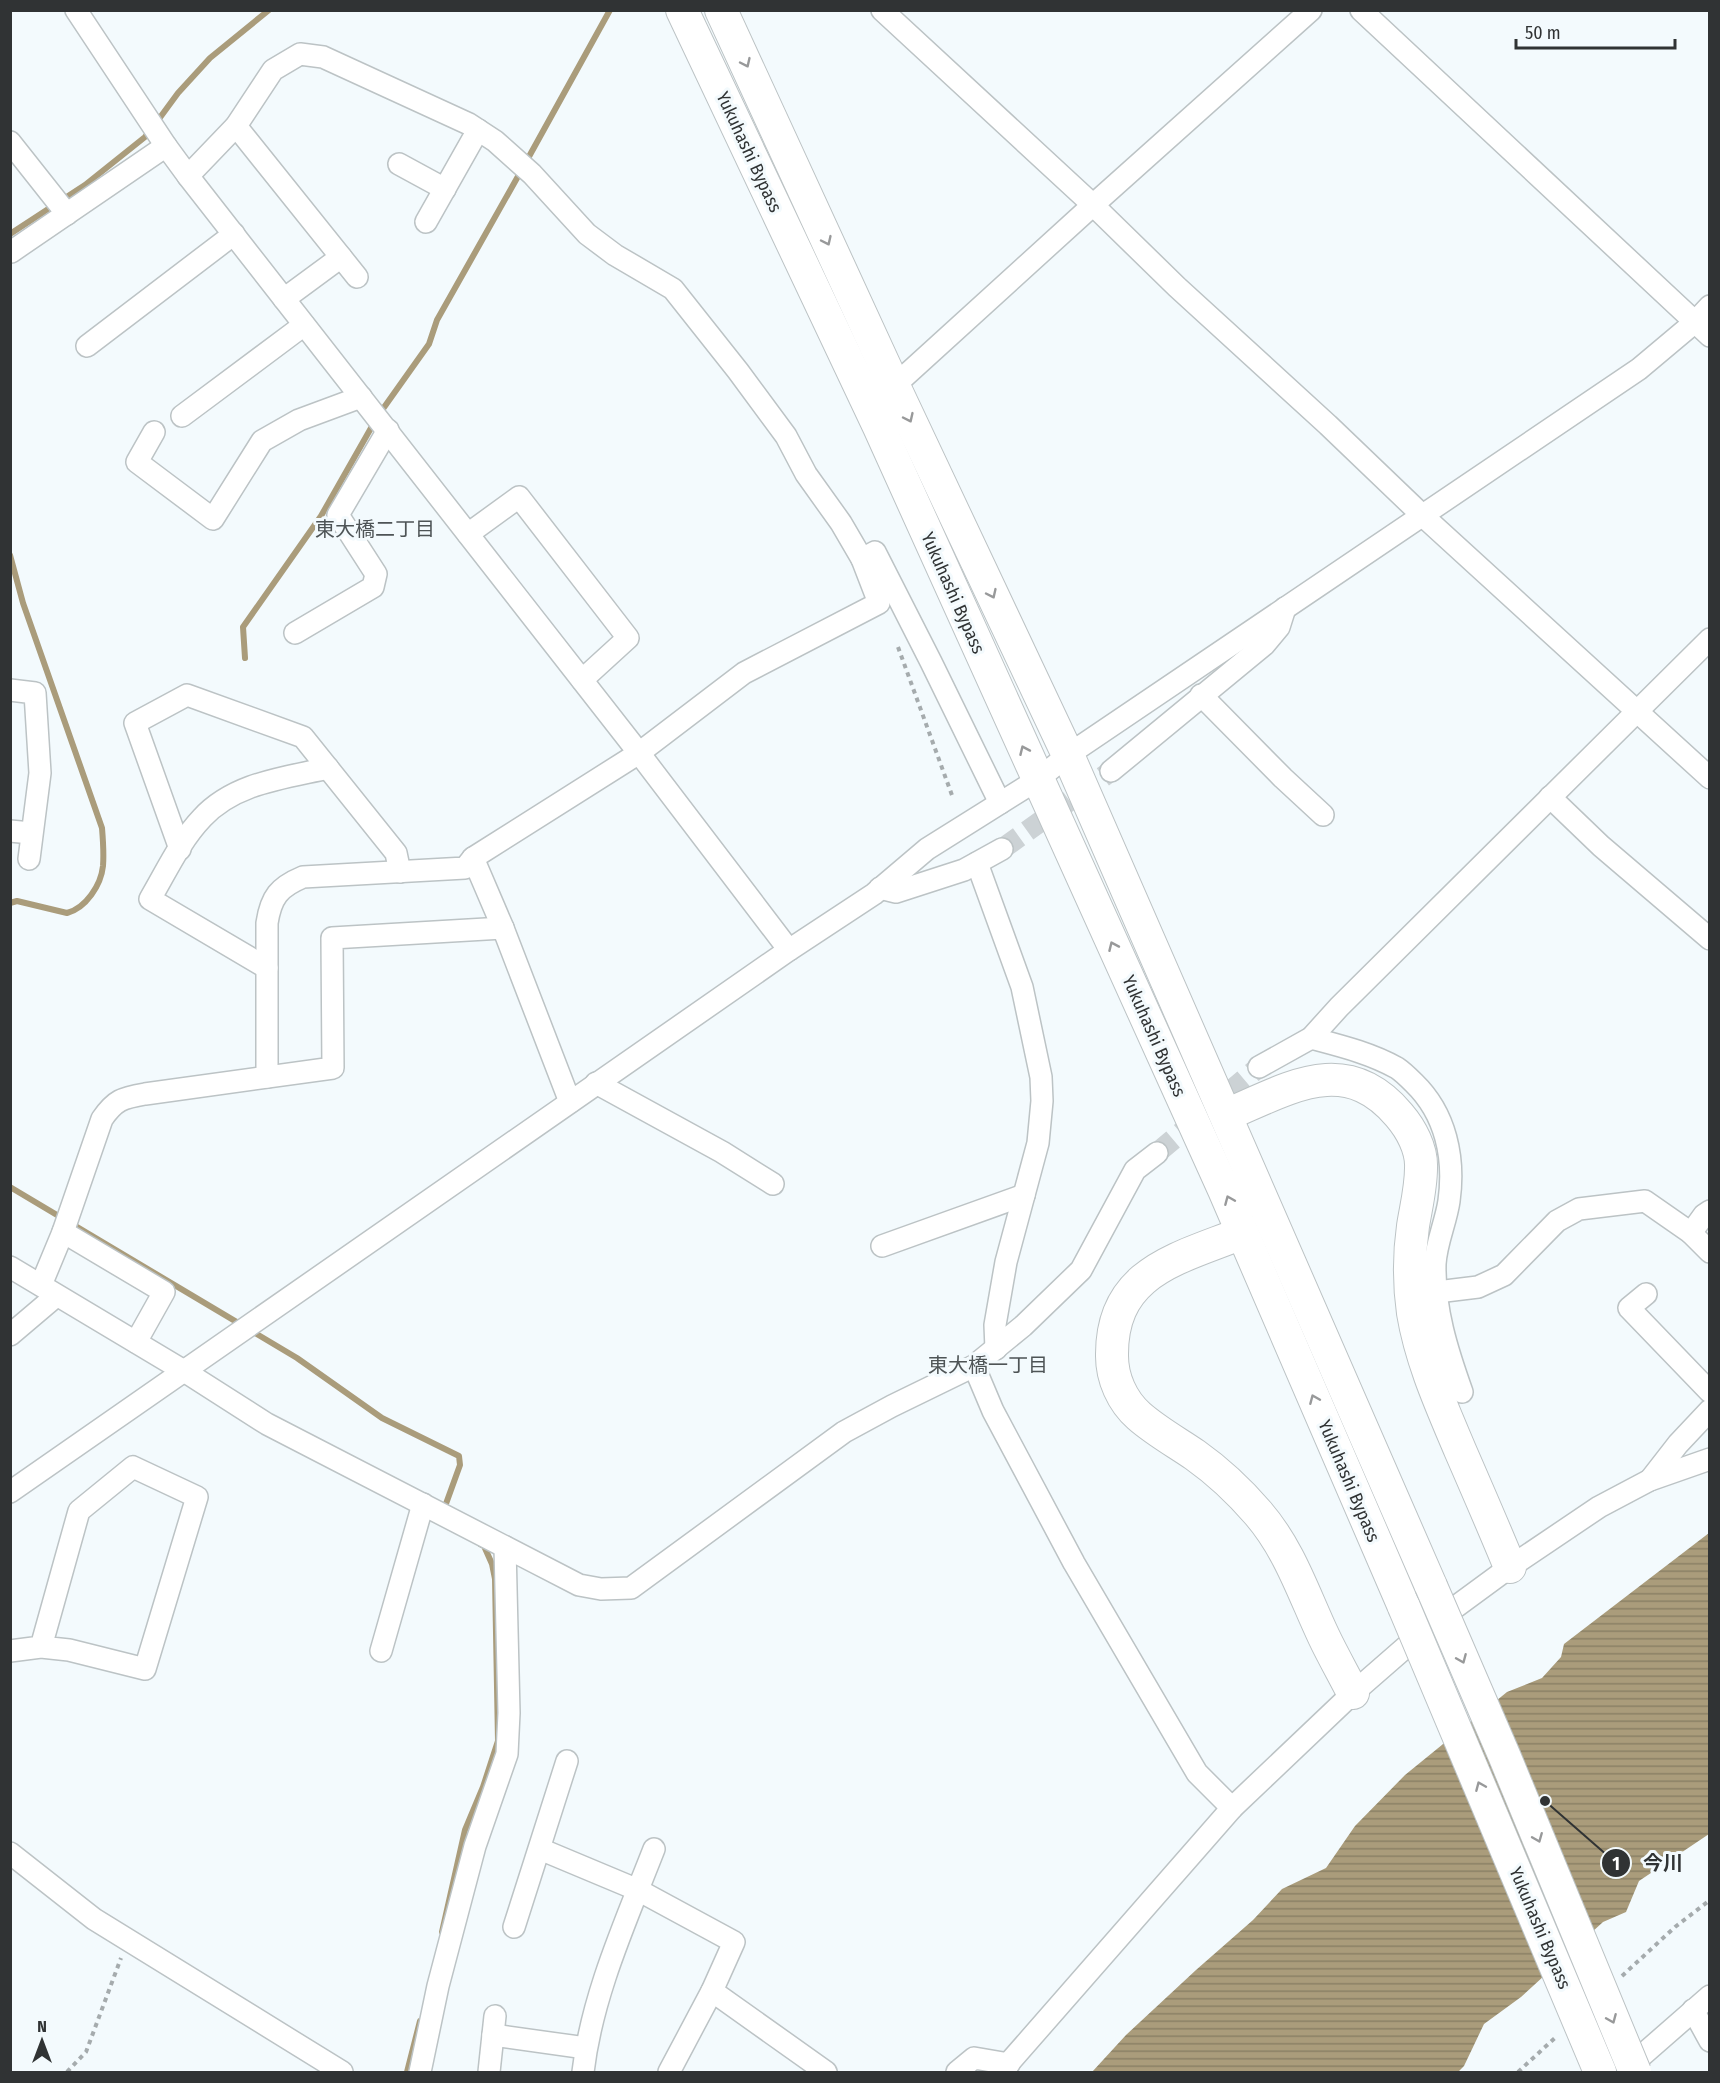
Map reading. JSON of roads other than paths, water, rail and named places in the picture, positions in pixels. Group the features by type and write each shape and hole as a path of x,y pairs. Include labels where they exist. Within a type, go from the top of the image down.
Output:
{"highway":[{"name":"Yukuhashi Bypass","path":"682,10 879,427 1219,1179 1404,1607 1600,2073"},
{"name":"Yukuhashi Bypass","path":"721,10 894,386 1068,755 1504,1755 1635,2073"},
{"path":"1226,1115 1300,1084 1323,1080 1348,1081 1370,1089 1389,1104 1406,1123 1416,1143 1422,1165 1413,1227 1410,1280 1413,1312 1425,1363 1510,1567"},
{"path":"1242,1233 1157,1269 1140,1281 1119,1312 1112,1342 1112,1367 1125,1400 1137,1414 1224,1477 1259,1514 1282,1547 1353,1694"}],"street":[{"path":"76,10 188,176 639,753 789,950"},
{"path":"882,10 1423,516 1710,778"},
{"path":"894,386 1311,10"},
{"path":"1361,10 1702,329"},
{"path":"188,176 236,126 273,70 300,54 323,57 469,124 495,141 531,174 587,234 615,255 673,289 786,436 806,474 841,523 862,559 879,603 744,673 639,753 473,858 465,868 303,877 288,884 276,895 269,908 267,923 267,1077"},
{"path":"236,126 357,277"},
{"path":"426,222 478,130"},
{"path":"10,142 67,214"},
{"path":"11,252 166,146"},
{"path":"399,164 445,189"},
{"path":"87,346 234,234"},
{"path":"284,299 341,257"},
{"path":"10,1492 880,888 927,849 1037,780 1068,755 1284,608 1702,329 1710,306"},
{"path":"182,416 304,325"},
{"path":"154,432 137,462 213,519 262,441 299,420 361,397"},
{"path":"295,633 373,587 376,574 338,515 388,430"},
{"path":"468,534 519,498 628,638 582,680"},
{"path":"862,559 875,552 932,662 1000,803"},
{"path":"1111,771 1264,645 1279,627 1284,608"},
{"path":"1259,1067 1311,1038 1338,1007 1710,639"},
{"path":"10,690 35,693 40,773 29,859"},
{"path":"180,849 135,723 187,694 303,737 396,853 400,872"},
{"path":"1202,695 1283,778 1323,815"},
{"path":"267,969 150,899 201,818 221,802 241,790 266,782 328,768"},
{"path":"1550,797 1601,846 1710,939"},
{"path":"10,831 32,833"},
{"path":"880,888 896,892 964,870 1002,849"},
{"path":"473,858 503,928 570,1102"},
{"path":"977,863 1012,954 1022,987 1041,1077 1041,1122 1006,1262 995,1325 996,1348"},
{"path":"10,1335 48,1290 63,1232 102,1119 111,1106 123,1098 333,1068 332,938 503,928"},
{"path":"1311,1038 1360,1051 1399,1069 1428,1097 1445,1131 1451,1164 1449,1200 1435,1262 1437,1309 1449,1356 1462,1392"},
{"path":"596,1083 722,1152 773,1184"},
{"path":"10,1267 184,1371 267,1424 579,1585 601,1590 631,1588 844,1432 974,1366 1023,1326 1082,1269 1135,1170 1156,1153"},
{"path":"882,1246 1024,1195"},
{"path":"1437,1292 1479,1287 1504,1275 1557,1221 1579,1209 1645,1201 1691,1233 1710,1251"},
{"path":"1691,1233 1704,1215 1710,1211"},
{"path":"63,1232 164,1292 136,1342"},
{"path":"1646,1294 1629,1308 1710,1392"},
{"path":"974,1366 993,1411 1074,1563 1197,1773 1232,1808"},
{"path":"1650,1480 1678,1444 1710,1410"},
{"path":"957,2073 974,2058 1005,2068 1232,1808 1353,1694 1431,1625 1510,1567 1599,1507 1650,1480 1710,1459"},
{"path":"10,1651 40,1647 69,1650 145,1669 197,1497 133,1467 79,1511 40,1647"},
{"path":"381,1651 423,1504"},
{"path":"420,2073 438,1986 467,1878 507,1754 509,1713 505,1547"},
{"path":"514,1927 567,1761"},
{"path":"540,1849 638,1890 734,1942 679,2058 669,2073"},
{"path":"583,2073 596,2004 654,1849"},
{"path":"10,1853 94,1919 342,2073"},
{"path":"712,1991 812,2069"},
{"path":"1623,2073 1710,1996"},
{"path":"1693,2010 1710,2041"},
{"path":"489,2073 494,2025 586,2048"}],"waterway":[{"path":"156,123 178,93 210,58 269,10"},
{"path":"526,162 610,10"},
{"path":"10,234 85,185 150,131"},
{"path":"380,413 429,344 437,320 521,171"},
{"path":"245,658 243,627 321,516 375,421"},
{"path":"10,555 23,603 102,828 103,856 102,873 96,888 86,901 74,910 67,913 17,901 10,903"},
{"path":"10,1187 297,1358 382,1418 459,1456 460,1465 443,1512"},
{"path":"442,1932 465,1830 483,1787 498,1741 495,1579 492,1564 484,1546 480,1544"},
{"path":"407,2072 420,2021"}],"tunnel":[{"path":"1002,849 1111,771"},
{"path":"1157,1153 1259,1067"}],"place":[{"name":"今川","path":"1545,1801"}],"district":[{"name":"東大橋二丁目","path":"375,529"},
{"name":"東大橋一丁目","path":"988,1365"}]}
